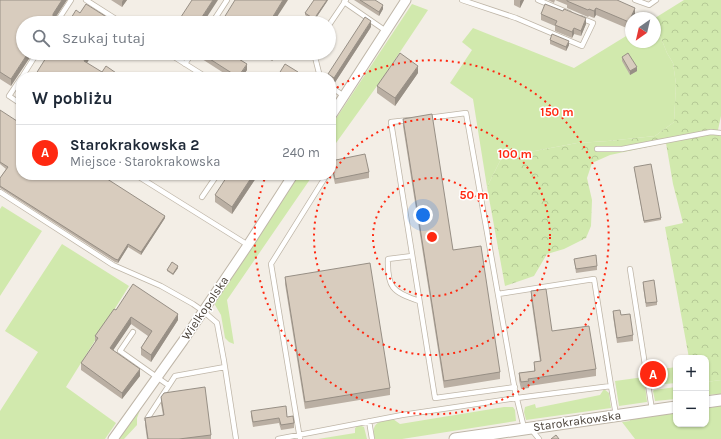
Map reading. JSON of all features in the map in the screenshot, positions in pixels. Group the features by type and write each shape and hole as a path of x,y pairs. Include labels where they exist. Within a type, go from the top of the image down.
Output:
{"street":[{"path":"336,108 406,0"},
{"name":"Wielkopolska","path":"113,439 203,311 290,180"},
{"path":"709,402 721,400"},
{"name":"Starokrakowska","path":"455,439 673,407"}],"lane":[{"path":"61,16 71,0"},
{"path":"86,0 111,16"},
{"path":"217,16 227,0"},
{"path":"462,0 516,18 582,46 593,23 579,17"},
{"path":"538,0 572,14"},
{"path":"635,0 649,5 656,0"},
{"path":"335,16 345,1 386,31"},
{"path":"25,72 33,60"},
{"path":"179,60 198,72"},
{"path":"185,64 188,60"},
{"path":"316,60 319,72"},
{"path":"16,86 10,96 16,100"},
{"path":"336,90 344,96"},
{"path":"421,118 466,113 514,387 526,428 539,439"},
{"path":"413,119 391,122 434,398 514,387"},
{"path":"597,149 622,148 711,132 721,133"},
{"path":"144,180 248,245"},
{"path":"202,197 214,180"},
{"path":"299,437 272,264 324,180"},
{"path":"0,192 113,265 161,286 203,311 217,323 236,439"},
{"path":"412,256 388,259 388,273 390,283 397,291 419,301"},
{"path":"630,269 652,410"},
{"path":"498,294 594,279 616,415"},
{"path":"133,332 120,351 168,385"},
{"path":"147,419 175,376 225,366"},
{"path":"278,439 299,437 369,421 517,398 611,386"},
{"path":"369,421 372,439"}],"green space":[{"path":"684,0 721,0 721,116 718,130 721,131 721,380 709,382 709,355 688,355 665,227 683,223 673,184 666,143 610,155 592,163 587,178 592,200 591,226 586,238 564,249 547,254 534,276 505,286 487,187 502,157 577,143 655,136 674,122 676,84 673,63 661,38 661,14"},
{"path":"412,4 428,10 382,79 336,143 336,118"},
{"path":"473,28 574,68 625,37 625,48 661,48 661,38 673,63 676,84 674,122 655,136 577,143 502,157 487,187 473,99 450,83 472,50 462,42"},
{"path":"295,180 310,180 227,300 234,344 225,338 221,315 215,305 216,299"},
{"path":"2,206 42,231 0,296 0,209"},
{"path":"62,244 129,286 66,387 116,423 105,439 0,439 0,411 38,352 5,331"},
{"path":"673,367 673,383 654,385 654,377 657,377 656,370"},
{"path":"644,377 647,402 619,406 615,381"},
{"path":"721,380 721,394 709,395 709,382"},
{"path":"673,387 673,399 655,401 654,390"},
{"path":"604,389 609,393 611,408 526,420 524,412 525,407 535,404 536,408 600,395"},
{"path":"721,404 721,439 635,439 622,422 630,421 629,417 673,411 673,427 709,427 709,406"},
{"path":"504,407 513,407 515,410 516,421 402,439 375,439 375,426 380,422 388,420 393,419 400,424"},
{"path":"140,408 137,418 137,425 124,439 117,439"},
{"path":"359,425 364,427 367,439 318,439 355,433 355,428"}],"building":[{"path":"0,0 62,0 53,16 16,16 16,60 23,60 11,79 0,72"},
{"path":"192,0 213,0 203,16 182,16"},
{"path":"235,0 283,0 273,16 225,16"},
{"path":"314,0 327,0 316,16 310,16 305,13"},
{"path":"360,0 375,0 383,5 379,12"},
{"path":"617,0 635,8 633,12 625,12 625,20 596,8 594,11 588,10 567,1"},
{"path":"86,4 105,16 72,16 76,10 80,13"},
{"path":"545,4 563,11 564,9 586,18 581,31 574,28 572,32 555,25 557,21 541,14"},
{"path":"365,17 371,21 336,75 336,72 329,72"},
{"path":"552,34 569,41 566,47 550,40"},
{"path":"400,53 418,66 395,98 377,86"},
{"path":"628,53 637,67 630,71 622,57"},
{"path":"45,60 85,60 102,72 37,72"},
{"path":"211,60 240,60 247,64 241,72 230,72"},
{"path":"285,64 298,72 280,72"},
{"path":"106,66 115,72 102,72"},
{"path":"0,110 16,120 16,180 109,180 165,216 141,252 128,244 118,260 0,186 0,178 8,167 0,162"},
{"path":"432,114 453,250 481,246 500,372 444,381 403,119"},
{"path":"365,154 369,172 336,179 336,160"},
{"path":"651,164 661,218 644,221 634,167"},
{"path":"225,180 250,180 232,207 215,195"},
{"path":"596,255 597,266 576,269 574,259"},
{"path":"172,262 178,266 173,274 167,270"},
{"path":"370,263 390,388 305,402 285,277"},
{"path":"654,280 657,302 646,303 643,282"},
{"path":"133,284 178,314 151,355 141,348 152,331 131,317 110,348 140,369 122,393 81,363 98,338 95,336 114,309 116,310"},
{"path":"546,289 552,331 589,326 596,369 528,379 529,381 521,382 519,373 535,371 534,362 541,361 531,291"},
{"path":"620,310 621,315 630,314 633,335 617,338 613,311"},
{"path":"205,387 211,435 179,439 148,439 145,418 164,415 161,397 164,393"},
{"path":"286,406 287,417 293,416 294,423 281,425 279,418 253,422 251,411"},
{"path":"556,435 559,439 551,439"}],"place":[{"name":"Starokrakowska 2","path":"653,374"}]}
